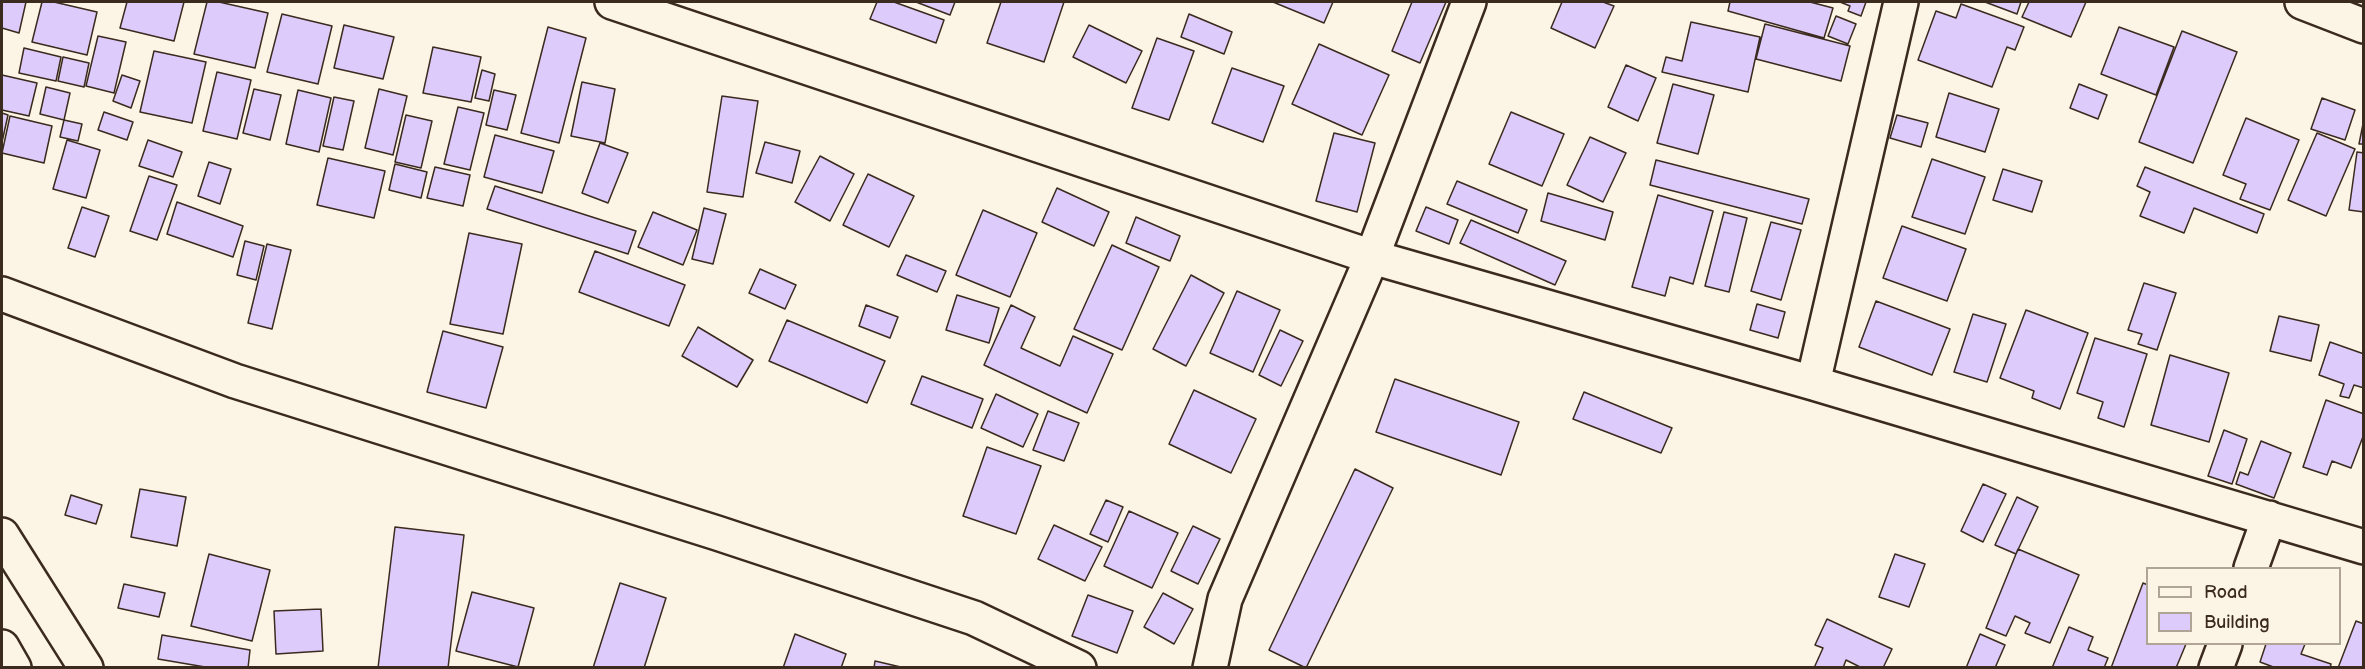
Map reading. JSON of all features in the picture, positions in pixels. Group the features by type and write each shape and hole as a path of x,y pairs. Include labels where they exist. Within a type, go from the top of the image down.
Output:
{"street":[{"path":"612,2 1372,257 1813,383 2364,547"},
{"path":"1210,668 1225,599 1372,257 1469,2"},
{"path":"1813,383 1901,2"},
{"path":"2302,2 2364,26"},
{"path":"2,294 235,381 717,533 974,618 1079,668"},
{"path":"2251,567 2269,518"},
{"path":"2,535 86,668"},
{"path":"2216,668 2225,645"},
{"path":"2,647 14,668"}],"building":[{"path":"2,2 26,2 19,33 2,28"},
{"path":"42,2 54,2 97,12 87,55 32,42"},
{"path":"127,2 184,2 174,41 120,28"},
{"path":"207,2 219,2 268,13 255,68 194,54"},
{"path":"877,2 894,2 944,20 936,43 870,19"},
{"path":"916,2 955,2 950,15"},
{"path":"1001,2 1064,2 1044,62 987,43"},
{"path":"1273,2 1333,2 1324,23"},
{"path":"1412,2 1446,2 1420,63 1392,51"},
{"path":"1562,2 1603,2 1614,6 1595,48 1551,28"},
{"path":"1730,2 1810,2 1833,8 1824,38 1728,11"},
{"path":"1840,2 1866,2 1861,16 1848,11 1850,6"},
{"path":"1985,2 2021,2 2017,14"},
{"path":"2029,2 2086,2 2071,37 2022,17"},
{"path":"1961,4 2024,27 2015,50 2007,47 1992,87 1918,60 1936,11 1956,18"},
{"path":"282,14 332,26 318,84 267,72"},
{"path":"1189,14 1232,32 1224,54 1181,37"},
{"path":"1836,16 1856,24 1848,44 1828,36"},
{"path":"1691,22 1760,37 1748,92 1662,72 1666,57 1682,61"},
{"path":"1765,24 1850,46 1841,81 1756,59"},
{"path":"344,25 394,37 383,79 334,68"},
{"path":"1089,25 1142,51 1126,83 1073,57"},
{"path":"548,27 586,38 559,143 521,133"},
{"path":"2119,27 2174,47 2156,95 2101,74"},
{"path":"2182,31 2237,52 2193,163 2139,142"},
{"path":"98,36 126,42 114,93 86,86"},
{"path":"1157,38 1194,51 1169,120 1132,108"},
{"path":"1319,44 1389,75 1362,135 1292,104"},
{"path":"433,47 481,57 471,102 423,93"},
{"path":"24,48 61,57 56,81 19,73"},
{"path":"154,51 206,62 192,123 140,112"},
{"path":"63,57 89,63 84,87 58,81"},
{"path":"1626,65 1656,78 1638,121 1608,107"},
{"path":"1232,68 1284,86 1263,142 1212,123"},
{"path":"482,70 495,74 489,101 475,98"},
{"path":"217,72 251,80 237,139 203,131"},
{"path":"2,75 37,83 29,116 2,110"},
{"path":"122,75 140,81 131,108 113,101"},
{"path":"582,82 615,89 605,143 571,136"},
{"path":"1673,84 1714,95 1698,154 1657,143"},
{"path":"2079,84 2107,95 2098,119 2070,108"},
{"path":"46,87 70,93 64,120 40,114"},
{"path":"254,89 281,95 270,140 243,133"},
{"path":"379,89 407,96 393,155 365,148"},
{"path":"298,90 331,98 319,152 286,144"},
{"path":"494,90 516,95 507,130 486,125"},
{"path":"1949,93 1999,109 1985,152 1936,137"},
{"path":"722,96 758,101 743,197 707,192"},
{"path":"334,97 354,101 343,150 323,146"},
{"path":"2322,98 2355,110 2345,140 2311,129"},
{"path":"458,107 484,113 470,170 444,164"},
{"path":"104,112 133,122 127,140 98,130"},
{"path":"1511,112 1564,134 1542,186 1489,164"},
{"path":"2,113 8,115 2,142"},
{"path":"406,115 432,121 421,168 395,162"},
{"path":"1897,115 1928,123 1921,147 1890,138"},
{"path":"10,116 52,126 44,163 2,153"},
{"path":"2246,118 2299,140 2270,210 2240,199 2246,184 2223,175"},
{"path":"2364,119 2364,144 2359,144"},
{"path":"64,120 82,124 78,141 60,137"},
{"path":"1334,133 1375,143 1357,212 1316,201"},
{"path":"2317,133 2355,149 2326,216 2288,200"},
{"path":"495,135 554,151 542,193 484,177"},
{"path":"1590,137 1626,153 1603,202 1567,185"},
{"path":"67,140 100,150 86,198 53,189"},
{"path":"148,140 182,152 173,177 139,166"},
{"path":"765,142 800,151 792,183 756,173"},
{"path":"600,143 628,153 608,203 582,193"},
{"path":"2357,152 2364,153 2364,212 2349,210"},
{"path":"820,156 854,174 830,221 795,202"},
{"path":"328,158 385,171 374,218 317,205"},
{"path":"1932,159 1985,177 1965,234 1912,217"},
{"path":"1656,160 1809,199 1802,224 1650,185"},
{"path":"209,162 231,169 220,204 198,196"},
{"path":"395,164 427,172 421,198 389,190"},
{"path":"435,167 470,175 463,206 427,198"},
{"path":"2145,167 2264,214 2257,233 2194,208 2184,233 2140,216 2150,192 2137,186"},
{"path":"2003,169 2042,181 2032,212 1993,200"},
{"path":"868,174 914,196 889,247 843,225"},
{"path":"149,176 177,185 157,240 130,231"},
{"path":"1457,181 1527,210 1518,233 1447,204"},
{"path":"495,186 636,231 628,254 487,209"},
{"path":"1057,188 1109,212 1094,246 1042,222"},
{"path":"1548,193 1613,212 1605,240 1541,221"},
{"path":"1658,195 1713,211 1693,284 1670,277 1665,296 1632,287"},
{"path":"177,202 243,226 233,257 167,234"},
{"path":"82,207 109,216 95,257 68,248"},
{"path":"1426,207 1458,220 1449,244 1416,231"},
{"path":"704,208 726,214 713,264 692,259"},
{"path":"983,210 1037,233 1010,297 956,275"},
{"path":"653,212 697,230 683,265 638,247"},
{"path":"1724,212 1747,218 1729,292 1705,286"},
{"path":"1136,217 1180,236 1170,261 1126,243"},
{"path":"1471,220 1566,261 1555,285 1460,243"},
{"path":"1771,222 1801,230 1781,300 1751,291"},
{"path":"1902,226 1966,249 1947,301 1883,278"},
{"path":"469,233 522,244 503,334 450,324"},
{"path":"245,241 264,246 256,280 237,275"},
{"path":"267,244 291,250 272,329 248,323"},
{"path":"1112,245 1159,267 1122,350 1074,329"},
{"path":"595,251 685,285 669,326 579,292"},
{"path":"906,255 946,271 937,292 897,275"},
{"path":"760,269 796,285 785,309 749,293"},
{"path":"1191,275 1224,293 1186,366 1153,349"},
{"path":"2144,283 2176,293 2157,350 2138,344 2142,334 2128,330"},
{"path":"1237,291 1280,310 1253,372 1210,353"},
{"path":"957,295 999,308 989,343 946,330"},
{"path":"1876,301 1950,329 1932,375 1859,347"},
{"path":"1757,304 1785,312 1778,338 1750,330"},
{"path":"866,305 898,317 890,338 859,326"},
{"path":"1011,305 1035,317 1021,348 1060,366 1073,336 1113,354 1087,413 984,365"},
{"path":"2026,310 2088,333 2060,409 2032,398 2034,391 2000,378"},
{"path":"1973,314 2006,324 1987,382 1954,372"},
{"path":"2279,316 2319,325 2311,361 2270,351"},
{"path":"787,320 885,361 867,403 769,361"},
{"path":"698,327 753,360 737,387 682,356"},
{"path":"1280,330 1303,341 1281,386 1259,375"},
{"path":"443,331 503,347 486,408 427,392"},
{"path":"2095,338 2147,354 2124,427 2098,418 2103,402 2077,393"},
{"path":"2330,342 2364,354 2364,388 2354,385 2349,398 2340,396 2344,384 2319,375"},
{"path":"2170,355 2229,373 2209,442 2151,425"},
{"path":"922,376 983,399 972,428 911,404"},
{"path":"1395,379 1519,422 1501,475 1376,432"},
{"path":"1194,390 1256,419 1231,473 1169,444"},
{"path":"1584,392 1672,428 1661,453 1573,419"},
{"path":"996,394 1038,414 1023,447 981,428"},
{"path":"2326,400 2364,414 2364,434 2351,468 2332,461 2327,475 2303,467"},
{"path":"1048,411 1079,423 1064,461 1033,450"},
{"path":"2224,430 2247,439 2232,484 2208,476"},
{"path":"2261,441 2291,453 2274,498 2236,484 2240,472 2248,475"},
{"path":"987,447 1041,466 1016,534 963,516"},
{"path":"1355,469 1393,488 1306,668 1269,650"},
{"path":"1983,484 2006,494 1983,542 1961,531"},
{"path":"140,489 186,497 177,546 131,537"},
{"path":"71,495 102,505 96,524 65,515"},
{"path":"2017,497 2038,507 2016,554 1995,545"},
{"path":"1106,500 1123,507 1108,542 1090,534"},
{"path":"1129,511 1178,533 1152,588 1104,566"},
{"path":"1054,525 1102,547 1085,581 1038,559"},
{"path":"1193,526 1220,539 1198,584 1171,571"},
{"path":"395,527 464,535 448,668 378,668"},
{"path":"2018,549 2079,575 2050,643 2025,633 2030,623 2015,616 2006,636 1986,628"},
{"path":"209,554 270,570 252,641 191,626"},
{"path":"1895,554 1925,564 1909,607 1879,597"},
{"path":"620,583 666,598 644,668 593,668"},
{"path":"2143,583 2146,584 2146,645 2186,645 2176,668 2111,668"},
{"path":"124,584 165,593 159,617 118,608"},
{"path":"472,592 534,608 518,667 456,651"},
{"path":"1163,593 1193,609 1174,644 1144,627"},
{"path":"1088,595 1133,611 1117,653 1072,636"},
{"path":"321,609 323,651 276,654 274,611"},
{"path":"1827,619 1892,649 1883,668 1862,668 1846,660 1843,668 1814,668 1823,648 1815,645"},
{"path":"2356,621 2364,624 2364,668 2338,668"},
{"path":"2069,627 2093,637 2088,650 2108,658 2104,668 2052,668"},
{"path":"795,634 846,654 841,668 783,668"},
{"path":"1980,634 2005,645 1995,668 1966,668"},
{"path":"162,635 250,650 248,668 211,668 158,659"},
{"path":"2266,645 2305,645 2301,654 2331,664 2330,668 2276,668 2260,662"},
{"path":"875,661 905,668 874,668"}]}
